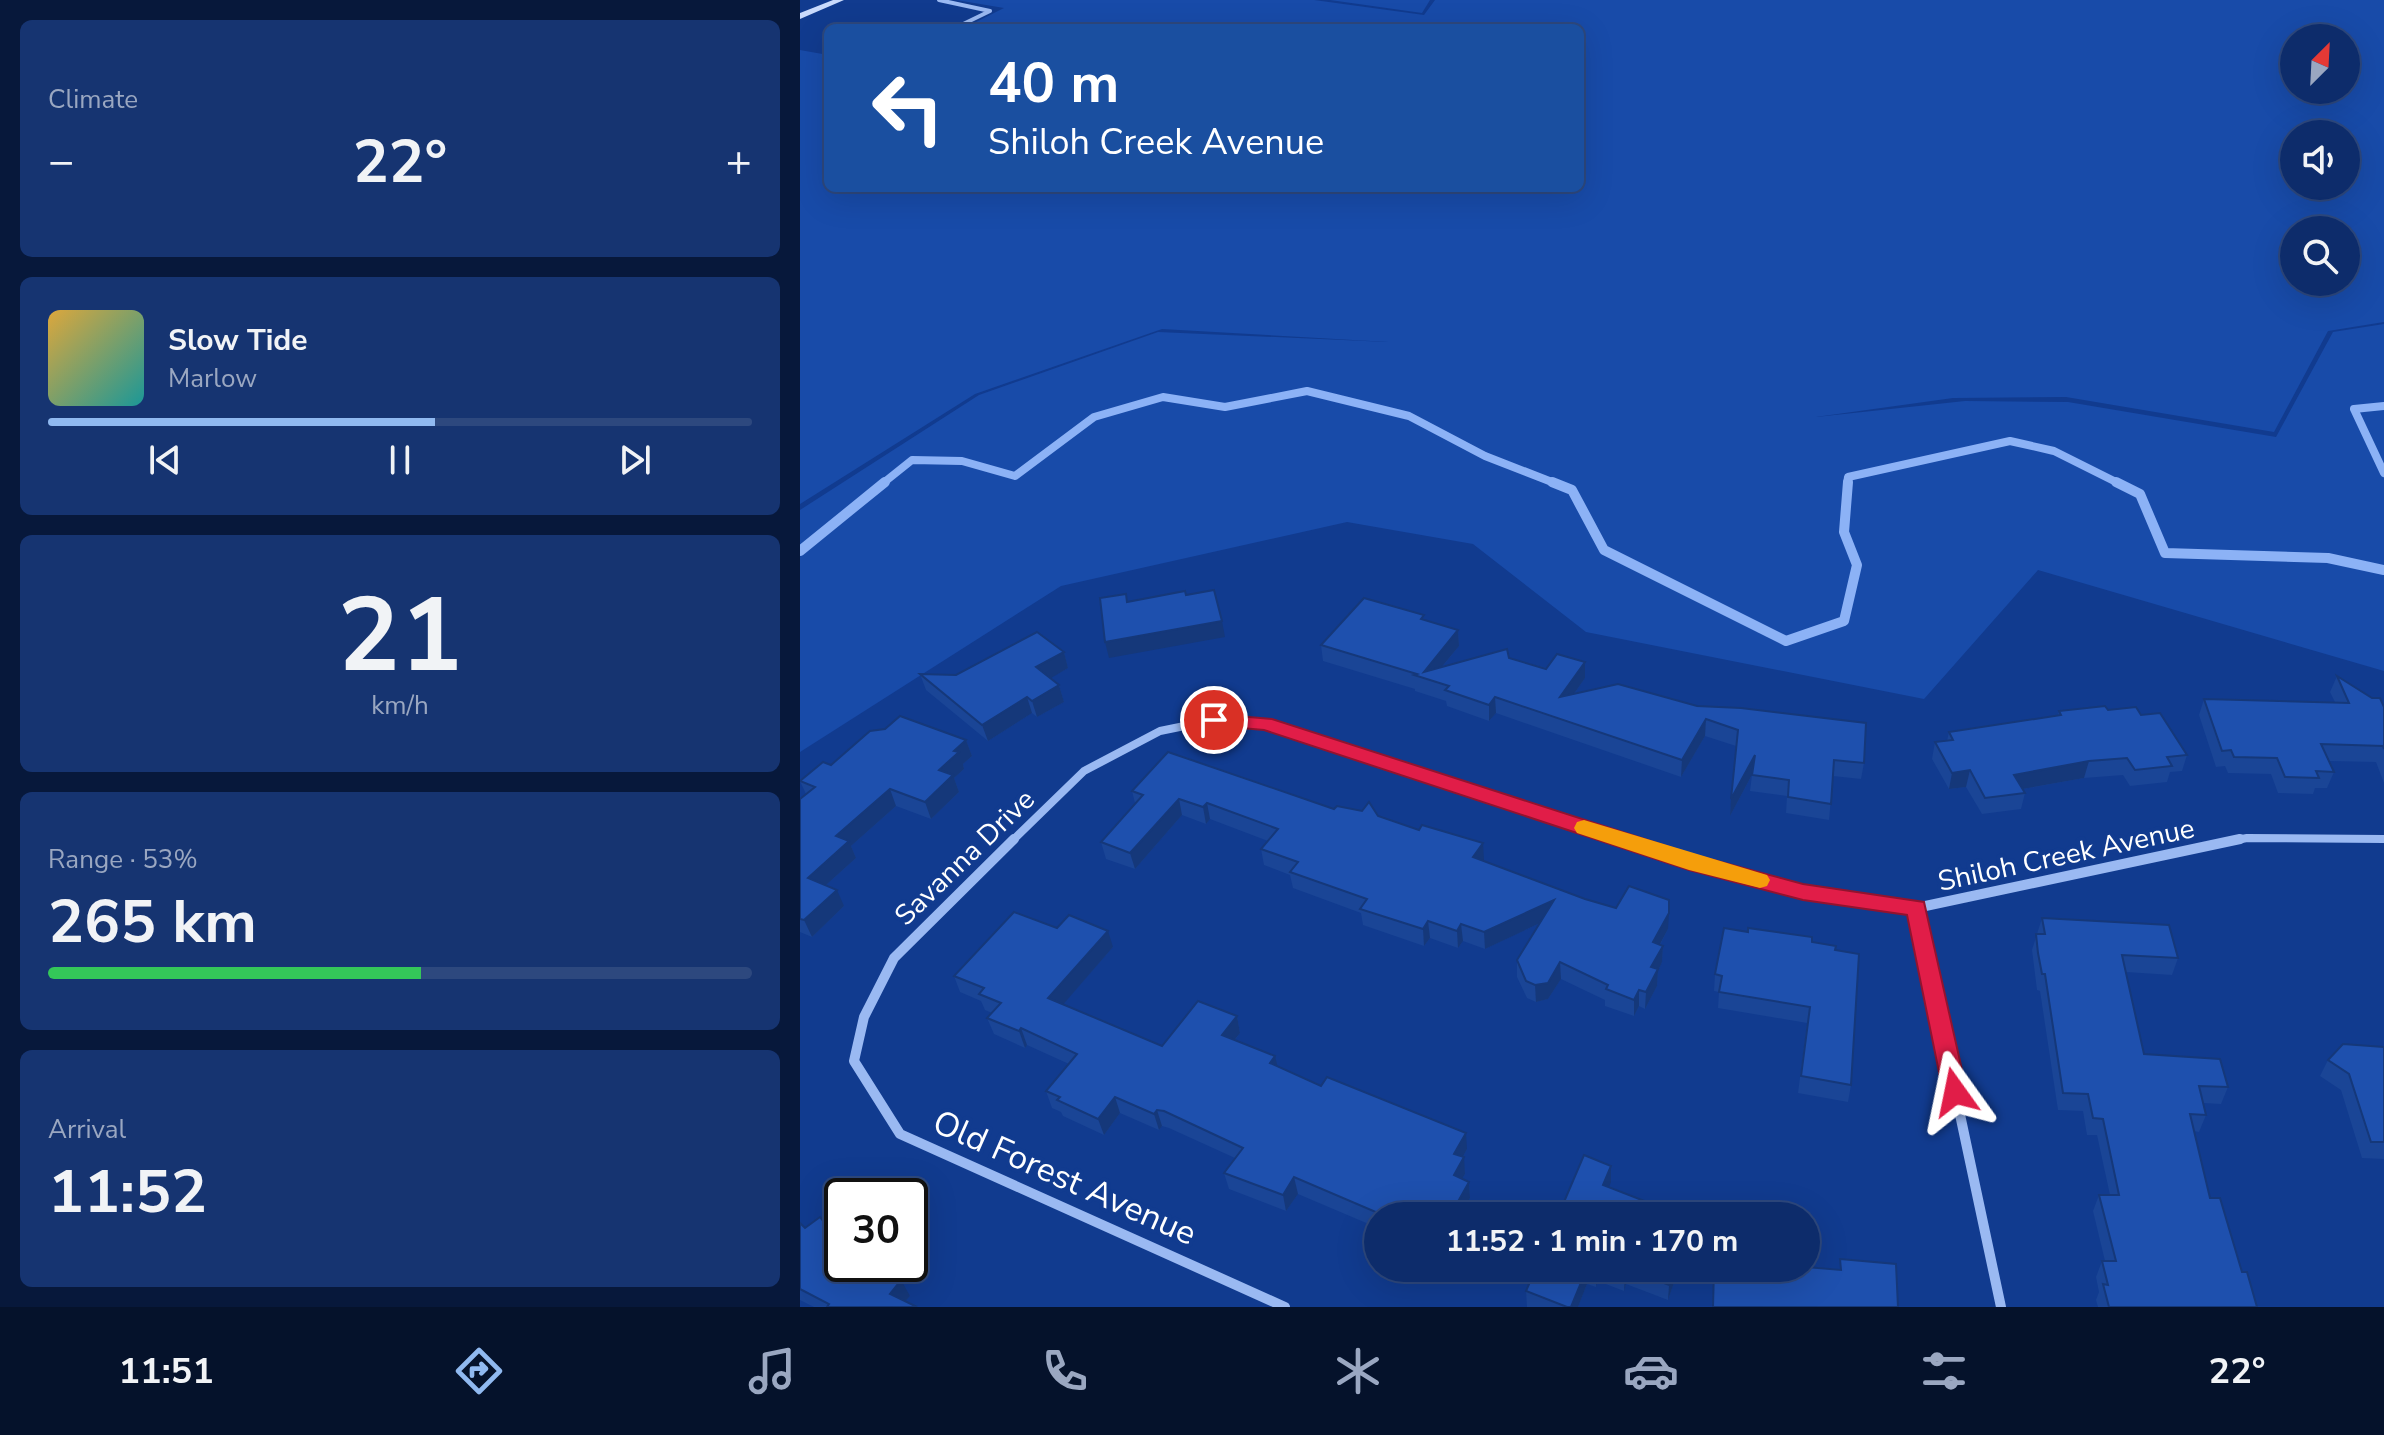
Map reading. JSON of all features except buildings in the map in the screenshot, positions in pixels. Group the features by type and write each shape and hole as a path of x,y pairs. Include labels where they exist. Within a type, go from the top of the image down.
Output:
{"street":[{"path":"800,16 840,0"},
{"name":"Shiloh Creek Avenue","path":"1160,731 1214,720 1265,724 1689,862 1803,892 1916,908 2247,838 2384,839"},
{"name":"Savanna Drive","path":"854,1061 864,1017 894,958 1084,771 1160,731"},
{"path":"1916,908 2001,1307"},
{"name":"Old Forest Avenue","path":"854,1061 900,1134 1285,1307"}],"lane":[{"path":"939,0 990,11 963,24"}],"shaded area":[{"path":"956,0 1314,0 1424,15 1435,0 2384,0 2384,322 2328,331 2274,432 2066,397 1953,398 1816,417 1965,401 2068,402 2276,437 2333,332 2384,324 2384,671 2038,570 1924,699 1586,632 1473,544 1347,522 1061,586 800,752 800,510 979,395 1158,332 1388,342 1162,329 975,394 800,504 800,50 824,54 824,192 1584,192 1584,24 972,24 1004,8"},
{"path":"1330,0 1430,0 1422,13"}],"waterway":[{"path":"882,484 912,460 962,461 1015,476 1094,417 1163,397 1225,407 1307,391 1409,416 1485,456 1557,484"},
{"path":"2384,406 2354,409 2384,473"},
{"path":"1847,484 1848,477 2010,441 2054,451 2140,494 2165,553 2328,558 2384,570"},
{"path":"800,551 885,482"},
{"path":"1552,482 1557,484"},
{"path":"1557,484 1572,490 1604,550 1786,641 1844,621 1857,565 1844,532 1848,482"}],"slow traffic":[{"path":"1584,828 1689,862 1760,880"}],"route":[{"path":"1214,720 1265,724 1689,862 1803,892 1916,908 1955,1092"}]}
